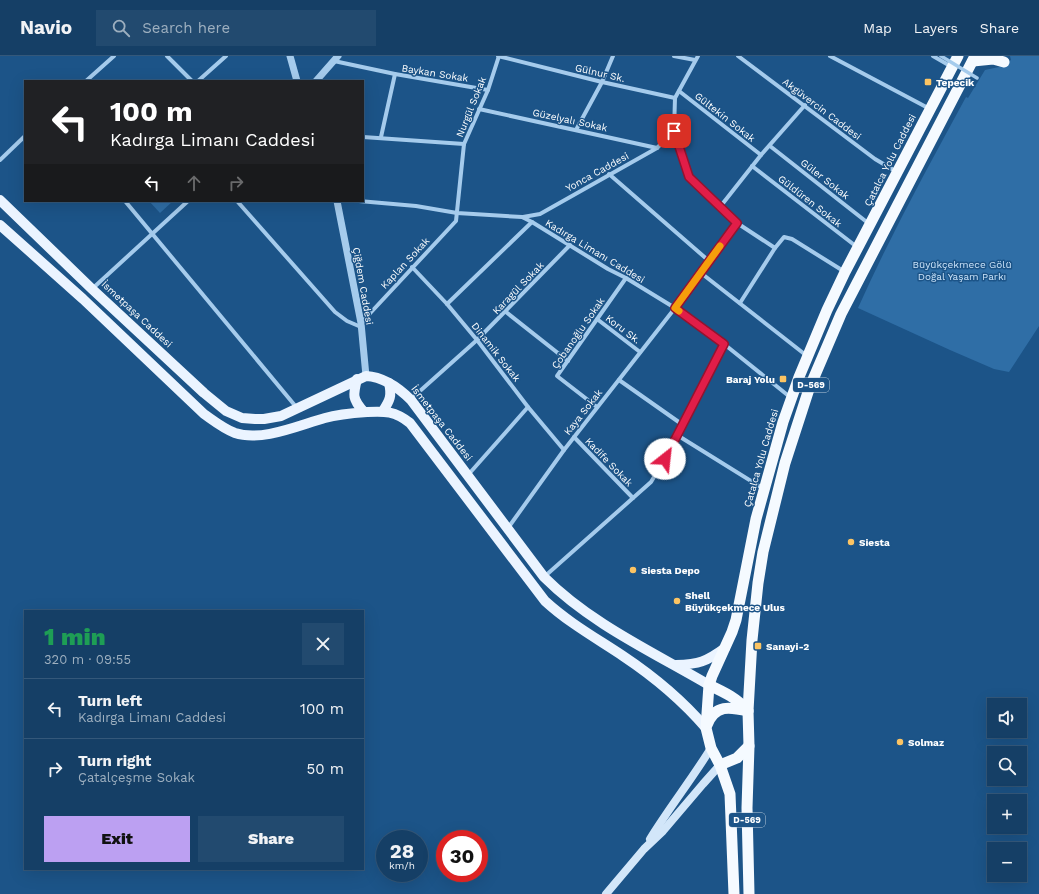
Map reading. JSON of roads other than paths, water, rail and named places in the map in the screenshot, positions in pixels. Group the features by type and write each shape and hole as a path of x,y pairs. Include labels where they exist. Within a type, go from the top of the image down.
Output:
{"highway":[{"name":"Çatalca Yolu Caddesi","path":"734,894 730,794 720,765 711,748 706,728 709,685 718,661 732,632 740,606 753,534 764,489 791,398 807,356 845,272 958,56"},
{"path":"974,58 993,59 1004,62 1002,56"},
{"name":"D-569","path":"749,894 747,808 749,746 748,711 752,640 763,552 785,463 801,412 817,369 841,314 974,58"},
{"path":"709,685 728,694 740,702 748,711"},
{"path":"706,728 709,720 715,712 723,708 734,708 748,711"},
{"path":"720,765 737,758 749,746"}],"main road":[{"name":"İsmetpaşa Caddesi","path":"0,200 71,267 92,289 204,393 226,411 242,418 264,420 280,416 361,377 376,377 403,392 411,400 544,577 556,589 593,617 631,641 676,665 709,685"},
{"path":"0,225 204,414 223,427 237,434 273,434 338,415 364,412 383,411 395,413 410,423 545,601 564,618 646,672 672,693 706,728"},
{"path":"60,279 71,267"},
{"path":"171,382 182,371"},
{"path":"361,377 354,392 354,399 364,412"},
{"path":"383,411 389,401 391,393 389,383"},
{"path":"502,545 511,532"},
{"path":"622,655 631,641"},
{"path":"676,665 705,662 725,648"},
{"path":"644,849 711,748"},
{"path":"606,894 644,849 663,831 702,784 720,765"}],"street":[{"path":"87,80 114,56"},
{"path":"167,56 191,80"},
{"path":"199,80 226,56"},
{"path":"290,56 297,80"},
{"name":"Gülnur Sk.","path":"498,56 602,82 675,98"},
{"name":"Nurgül Sokak","path":"457,213 464,144 488,90 498,56"},
{"path":"576,130 602,82 612,56"},
{"path":"674,56 697,58 675,98 674,131 689,177 737,223 775,248"},
{"name":"Akgüvercin Caddesi","path":"738,56 875,159 898,172"},
{"path":"830,56 930,109"},
{"path":"934,56 952,67"},
{"path":"940,56 977,78"},
{"path":"317,80 336,58"},
{"name":"Baykan Sokak","path":"336,58 395,74 488,90"},
{"path":"381,138 395,74"},
{"name":"Gültekin Sokak","path":"679,91 761,155"},
{"path":"720,208 761,155 805,105"},
{"name":"Güzelyalı Sokak","path":"479,109 657,148"},
{"name":"Yonca Caddesi","path":"522,217 540,214 657,148 674,131"},
{"path":"0,160 24,137"},
{"path":"364,137 464,144"},
{"name":"Güler Sokak","path":"770,146 870,225"},
{"name":"Güldüren Sokak","path":"752,166 858,248"},
{"path":"609,174 709,261"},
{"name":"Kadırga Limanı Caddesi","path":"364,201 416,206 457,213 522,217 675,308 724,344 791,398"},
{"path":"126,202 297,409"},
{"path":"92,289 187,202"},
{"path":"238,202 335,312 348,321 361,325"},
{"name":"Çiğdem Caddesi","path":"337,202 361,325 361,377"},
{"name":"Kaplan Sokak","path":"361,325 456,220 457,213"},
{"path":"447,304 532,222"},
{"name":"Kaya Sokak","path":"511,532 564,450 675,308 737,223"},
{"path":"740,302 775,248 784,237 792,239 845,272"},
{"name":"Karagül Sokak","path":"411,400 506,312 570,245"},
{"name":"Dinamik Sokak","path":"412,267 447,304 477,340 528,407 564,450"},
{"path":"701,273 740,302 807,356"},
{"name":"Çobanoğlu Sokak","path":"597,407 557,376 626,278"},
{"path":"506,312 568,361"},
{"name":"Koru Sk.","path":"597,319 640,352"},
{"path":"544,577 651,482 724,344"},
{"path":"619,380 682,425"},
{"path":"467,475 528,407"},
{"path":"677,435 764,489"},
{"name":"Kadife Sokak","path":"574,437 633,498"}],"place":[{"name":"Tepecik","path":"928,82"},
{"name":"Baraj Yolu","path":"783,379"},
{"name":"Siesta","path":"851,542"},
{"name":"Siesta Depo","path":"633,570"},
{"name":"Shell Büyükçekmece Ulus","path":"677,601"},
{"name":"Sanayi-2","path":"758,646"},
{"name":"Solmaz","path":"900,742"}],"park label":[{"name":"Büyükçekmece Gölü Doğal Yaşam Parkı","path":"962,270"}]}
